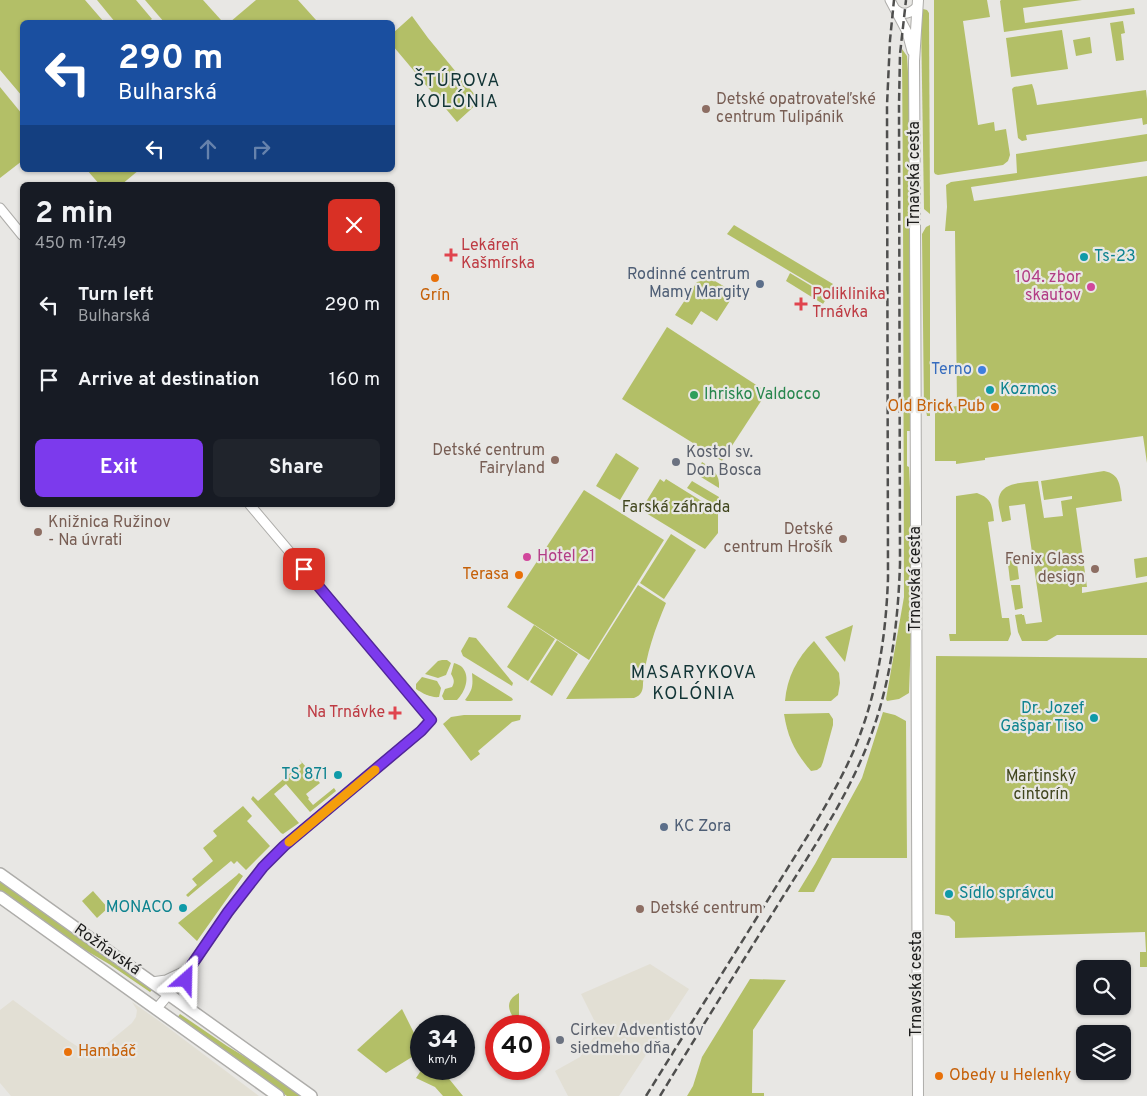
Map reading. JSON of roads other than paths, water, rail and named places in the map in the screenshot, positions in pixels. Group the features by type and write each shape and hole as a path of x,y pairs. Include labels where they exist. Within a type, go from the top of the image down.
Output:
{"main road":[{"name":"Trnavská cesta","path":"917,3 914,62 918,1096"},
{"name":"Rožňavská","path":"0,874 311,1096"},
{"name":"Rožňavská","path":"0,897 278,1096"}],"street":[{"path":"890,0 910,40 914,62"},
{"path":"896,10 908,13 911,12 917,3"},
{"path":"0,208 20,233"},
{"path":"157,1008 189,969 228,912 263,867 284,846 421,731 431,720 252,507"},
{"path":"152,982 166,980 189,969"},
{"path":"189,969 183,992 191,1010"}],"railway":[{"path":"646,1096 807,837 844,772 869,708 879,666 888,578 887,105 894,0"},
{"path":"660,1096 840,802 870,738 888,674 895,630 900,564 899,105 900,54 906,0"}],"place":[{"name":"Detské opatrovateľské centrum Tulipánik","path":"706,109"},
{"name":"Lekáreň Kašmírska","path":"451,255"},
{"name":"Ts-23","path":"1084,257"},
{"name":"Grín","path":"435,278"},
{"name":"Rodinné centrum Mamy Margity","path":"760,284"},
{"name":"104. zbor skautov","path":"1091,287"},
{"name":"Poliklinika Trnávka","path":"801,304"},
{"name":"Terno","path":"982,370"},
{"name":"Kozmos","path":"990,390"},
{"name":"Ihrisko Valdocco","path":"694,395"},
{"name":"Old Brick Pub","path":"995,407"},
{"name":"Detské centrum Fairyland","path":"555,460"},
{"name":"Kostol sv. Don Bosca","path":"676,462"},
{"name":"Knižnica Ružinov - Na úvrati","path":"38,532"},
{"name":"Detské centrum Hrošík","path":"843,539"},
{"name":"Hotel 21","path":"527,557"},
{"name":"Fenix Glass design","path":"1095,569"},
{"name":"Terasa","path":"519,575"},
{"name":"Na Trnávke","path":"395,713"},
{"name":"Dr. Jozef Gašpar Tiso","path":"1094,718"},
{"name":"TS 871","path":"338,775"},
{"name":"KC Zora","path":"664,827"},
{"name":"Sídlo správcu","path":"949,894"},
{"name":"MONACO","path":"183,908"},
{"name":"Detské centrum","path":"640,909"},
{"name":"Cirkev Adventistov siedmeho dňa","path":"560,1040"},
{"name":"Hambáč","path":"68,1052"},
{"name":"Obedy u Helenky","path":"939,1076"}],"district":[{"name":"ŠTÚROVA KOLÓNIA","path":"457,91"},
{"name":"MASARYKOVA KOLÓNIA","path":"694,683"}],"park label":[{"name":"Farská záhrada","path":"676,508"},
{"name":"Martinský cintorín","path":"1041,786"}]}
